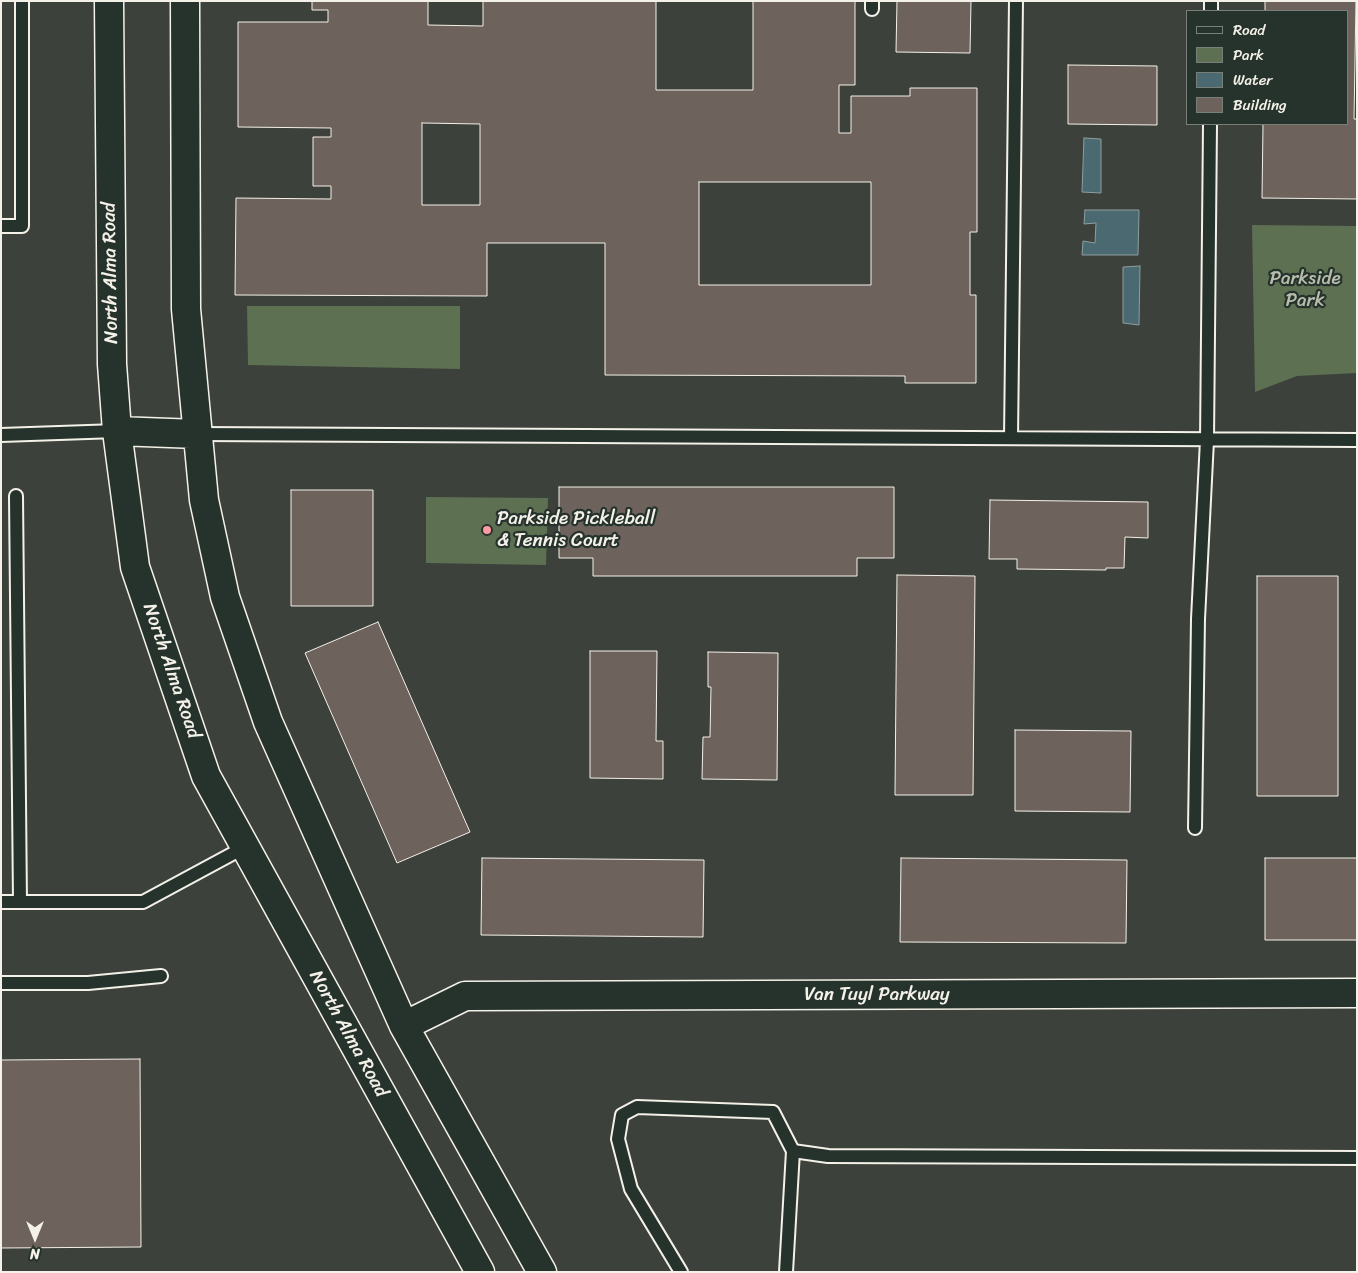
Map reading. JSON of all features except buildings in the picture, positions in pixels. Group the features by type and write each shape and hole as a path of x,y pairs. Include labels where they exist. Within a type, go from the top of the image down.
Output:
{"main road":[{"name":"North Alma Road","path":"109,1 112,364 117,432 135,567 206,776 480,1272"},
{"path":"185,1 186,309 204,500 225,597 268,722 404,1026 542,1272"},
{"path":"117,432 197,434"},
{"name":"Van Tuyl Parkway","path":"404,1026 465,996 1357,993"}],"lane":[{"path":"1,226 22,226 22,1"},
{"path":"1011,438 1016,1"},
{"path":"1195,828 1198,619 1207,440 1210,125"},
{"path":"1,436 117,432"},
{"path":"197,434 1357,440"},
{"path":"16,496 20,902"},
{"path":"1,902 143,902 245,847"},
{"path":"1,982 88,983 161,976"},
{"path":"681,1272 631,1189 618,1140 622,1115 637,1107 772,1112 792,1151 786,1272"},
{"path":"792,1151 828,1156 1357,1158"}],"green space":[{"name":"Parkside Park","path":"1252,225 1357,226 1357,373 1297,376 1255,392"},
{"path":"247,306 460,306 460,369 248,365"},
{"name":"Parkside Pickleball & Tennis Court","path":"426,497 548,498 546,565 426,563"}],"water":[{"path":"1084,138 1101,139 1101,193 1082,192"},
{"path":"1085,210 1139,210 1138,255 1082,255 1083,241 1095,243 1096,223 1084,224"},
{"path":"1140,266 1139,325 1123,323 1123,267"}],"place":[{"name":"Parkside Pickleball & Tennis Court","path":"487,530"}]}
